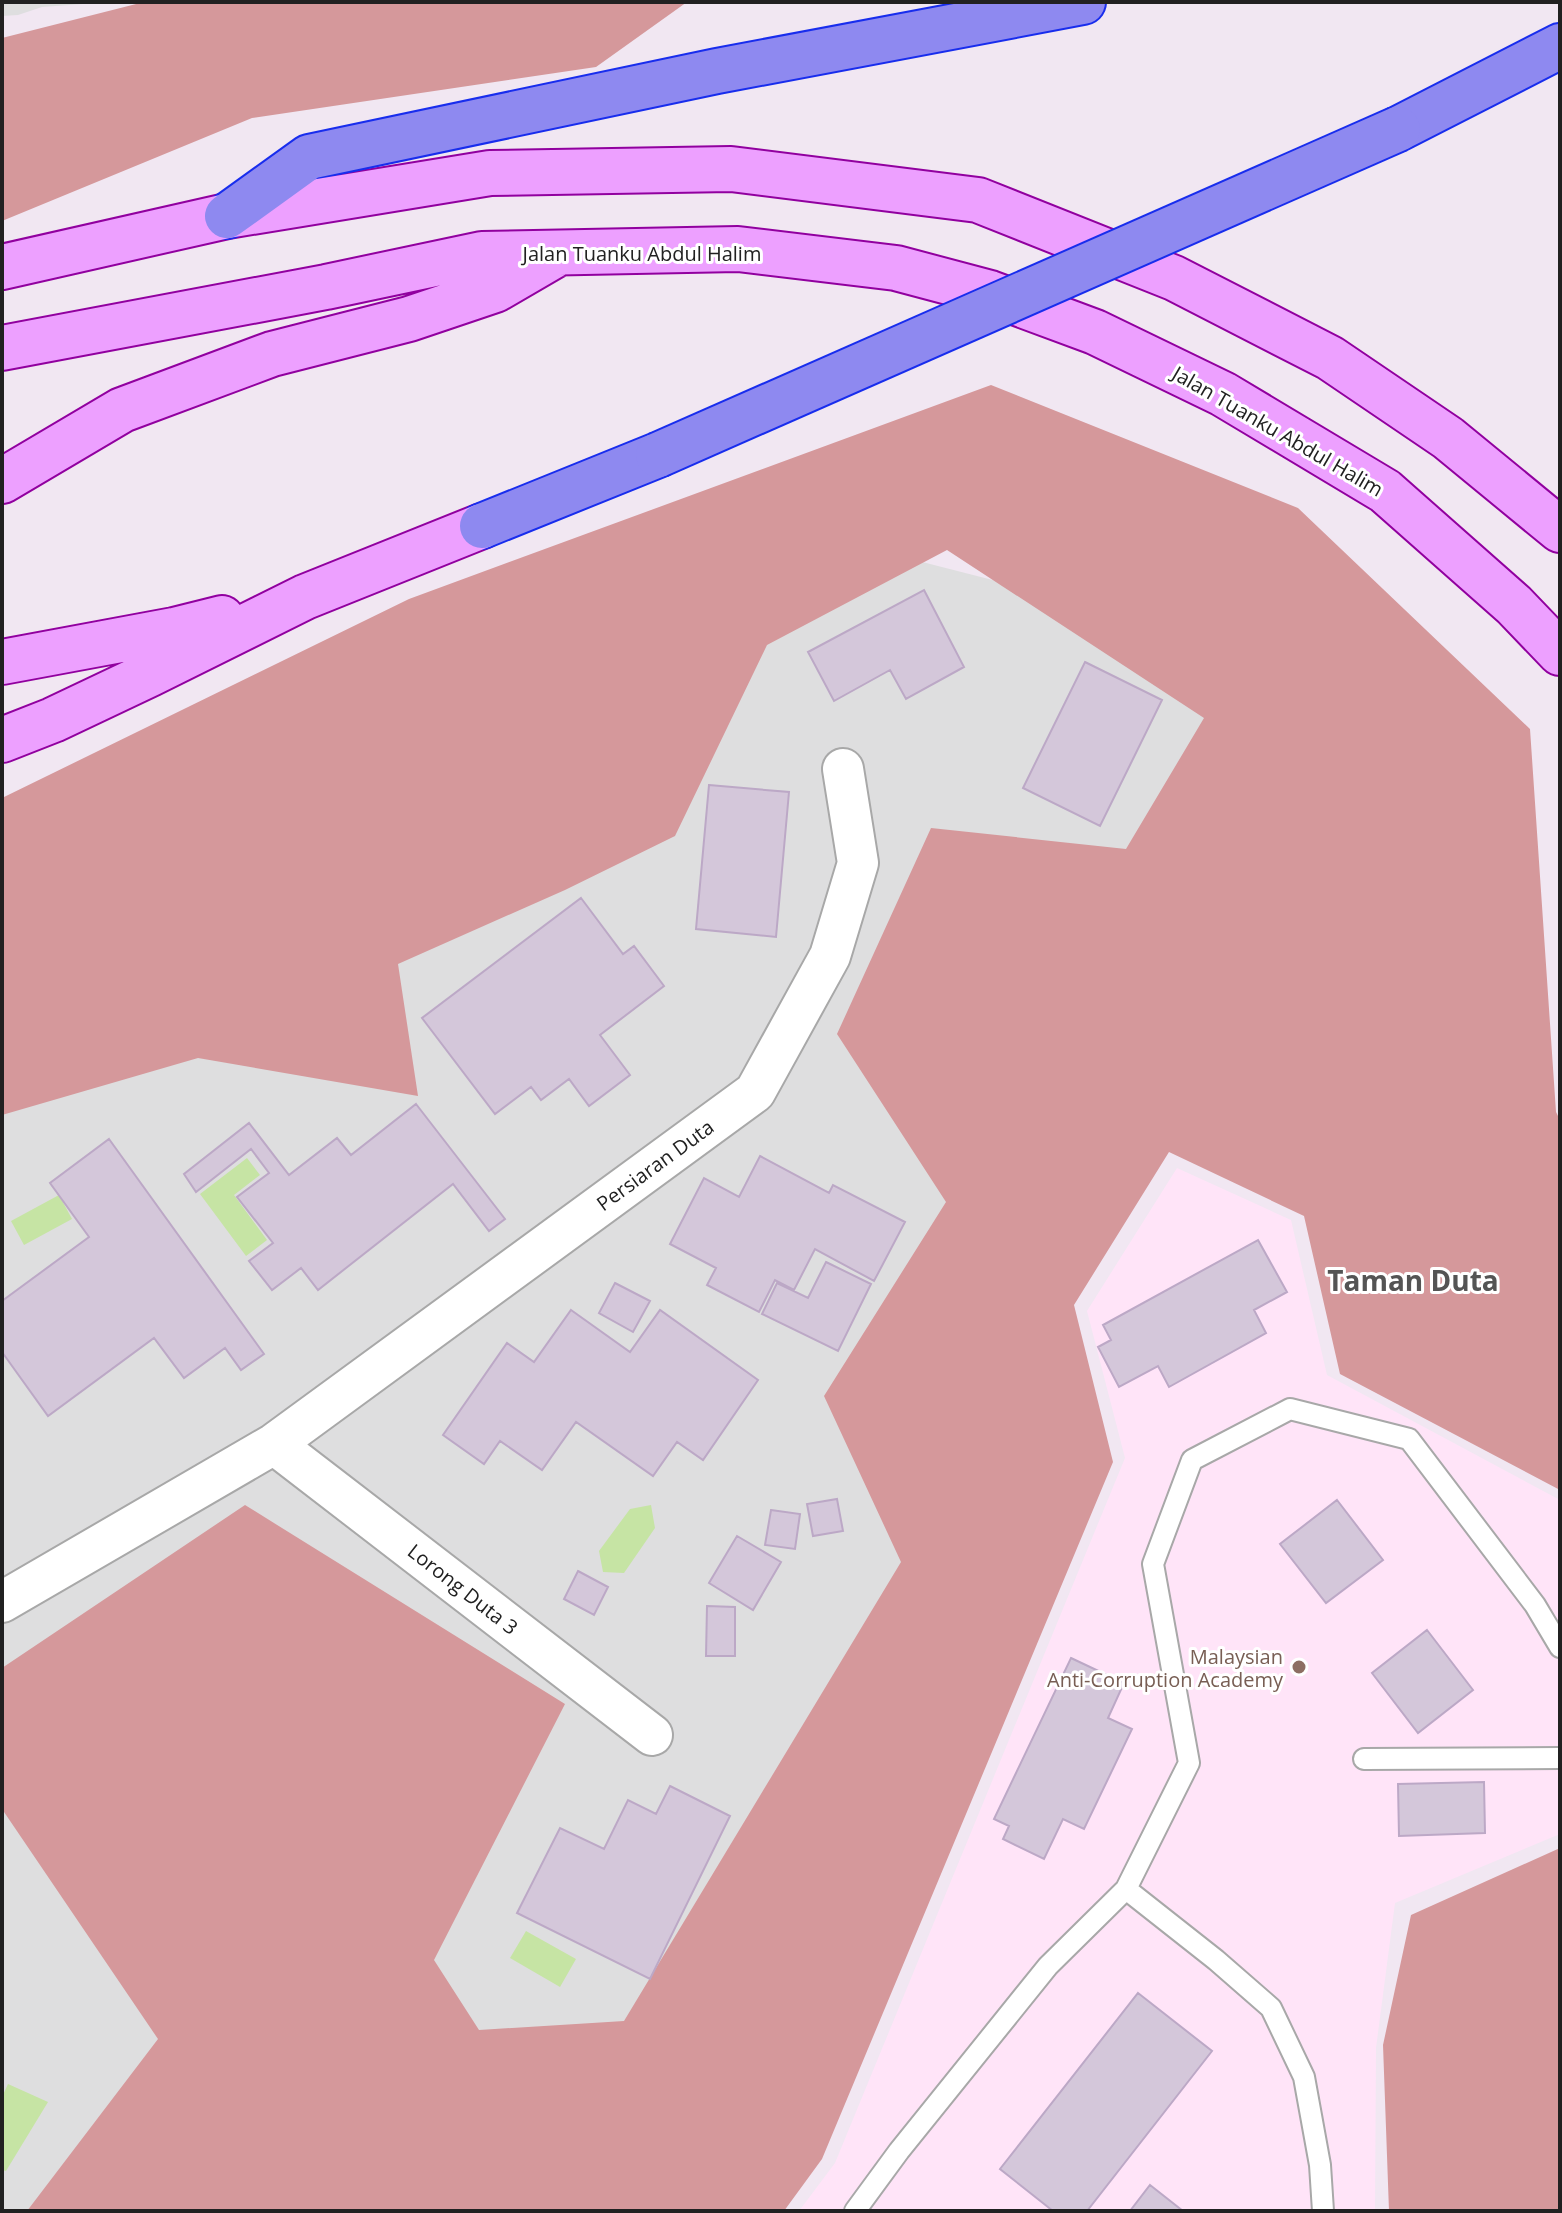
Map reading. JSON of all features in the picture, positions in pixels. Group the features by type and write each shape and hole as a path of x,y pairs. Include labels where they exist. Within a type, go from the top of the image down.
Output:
{"highway":[{"path":"227,216 309,157 717,71 1083,2"},
{"path":"482,526 658,455 1398,129 1560,46"}],"main road":[{"path":"2,267 227,216 490,173 731,169 978,200 1174,278 1330,358 1448,438 1560,530"},
{"name":"Jalan Tuanku Abdul Halim","path":"2,348 326,287 482,254 738,249 896,268 990,293 1095,332 1223,394 1385,491 1514,605 1560,653"},
{"path":"2,481 122,410 272,354 409,319 495,290 563,251"},
{"path":"2,740 81,707 305,597 482,526"},
{"path":"2,662 174,630 305,597"}],"street":[{"name":"Persiaran Duta","path":"2,1602 274,1444 755,1092 830,956 858,863 843,769"},
{"name":"Lorong Duta 3","path":"274,1444 652,1735"}],"lane":[{"path":"855,2211 899,2151 1048,1966 1126,1889 1189,1763 1153,1564 1192,1460 1290,1409 1409,1439 1535,1605 1560,1647"},
{"path":"1364,1759 1560,1758"},
{"path":"1126,1889 1271,2008 1304,2077 1320,2165 1323,2211"}],"shaded area":[{"path":"2,2 110,2 42,7 18,15 2,16"},
{"path":"144,2 687,2 596,67 252,118 2,221 2,38"},
{"path":"991,385 1298,508 1530,729 1556,1112 1560,1120 1560,1490 1340,1374 1304,1216 1169,1152 1074,1305 1113,1462 822,2159 784,2211 27,2211 158,2039 2,1809 2,1668 245,1505 565,1704 434,1960 479,2030 624,2021 901,1562 824,1396 946,1202 837,1034 931,828 1126,849 1204,718 947,550 767,645 675,836 565,890 398,964 418,1096 198,1058 2,1115 2,798 409,599"},
{"path":"813,534 1199,633 1414,869 929,1346 894,1671 536,2211 2,2211 2,882"},
{"path":"247,1158 260,1175 234,1195 267,1240 246,1256 200,1194"},
{"name":"Malaysian Anti-Corruption Academy","path":"1177,1168 1291,1220 1327,1375 1560,1500 1560,1834 1395,1903 1376,2048 1375,2211 799,2211 835,2163 1125,1458 1087,1311"},
{"path":"59,1195 72,1219 24,1245 11,1221"},
{"path":"651,1505 655,1528 624,1573 603,1572 599,1551 630,1509"},
{"path":"1560,1848 1560,2211 1389,2211 1383,2045 1411,1915"},
{"path":"526,1931 576,1959 560,1987 510,1958"},
{"path":"8,2084 48,2102 6,2171 2,2170 2,2097"}],"building":[{"path":"924,590 964,667 906,699 890,670 834,701 808,652"},
{"path":"1085,662 1162,700 1100,826 1023,788"},
{"path":"709,785 789,792 776,937 696,929"},
{"path":"581,898 623,954 634,946 664,986 600,1035 630,1075 589,1106 569,1079 541,1100 531,1087 495,1114 422,1018"},
{"path":"416,1104 505,1219 489,1231 453,1184 318,1290 301,1268 272,1290 249,1261 273,1243 237,1197 269,1173 251,1149 196,1192 184,1174 249,1123 289,1175 337,1138 351,1155"},
{"path":"109,1139 264,1354 241,1370 225,1348 184,1378 154,1338 48,1416 2,1352 2,1301 89,1237 50,1183"},
{"path":"760,1156 829,1193 833,1185 905,1222 874,1281 815,1249 794,1290 775,1280 759,1312 707,1285 716,1268 670,1244 704,1178 739,1197"},
{"path":"1258,1240 1287,1292 1254,1310 1266,1333 1169,1387 1158,1366 1119,1387 1098,1347 1111,1340 1103,1325"},
{"path":"826,1262 871,1284 838,1351 762,1314 777,1283 808,1298"},
{"path":"615,1283 650,1301 633,1332 599,1313"},
{"path":"571,1310 630,1352 660,1310 758,1380 703,1460 677,1442 653,1476 576,1422 542,1470 500,1441 484,1464 443,1435 507,1343 534,1362"},
{"path":"837,1499 843,1531 813,1536 807,1504"},
{"path":"1337,1500 1383,1560 1326,1603 1280,1544"},
{"path":"771,1510 800,1514 795,1549 765,1545"},
{"path":"737,1536 781,1562 753,1610 709,1583"},
{"path":"578,1571 608,1587 594,1615 564,1599"},
{"path":"707,1606 735,1607 735,1656 706,1656"},
{"path":"1427,1630 1473,1690 1418,1733 1372,1673"},
{"path":"1071,1658 1124,1683 1108,1718 1132,1729 1084,1829 1063,1819 1044,1859 1003,1839 1009,1826 994,1819"},
{"path":"1484,1782 1485,1833 1399,1836 1398,1784"},
{"path":"670,1786 730,1816 650,1979 517,1913 560,1828 604,1849 628,1800 656,1814"},
{"path":"1138,1993 1212,2051 1087,2211 1053,2211 1000,2169"},
{"path":"1150,2185 1183,2211 1130,2211"}],"place":[{"name":"Malaysian Anti-Corruption Academy","path":"1299,1667"}],"district":[{"name":"Taman Duta","path":"1413,1280"}]}
